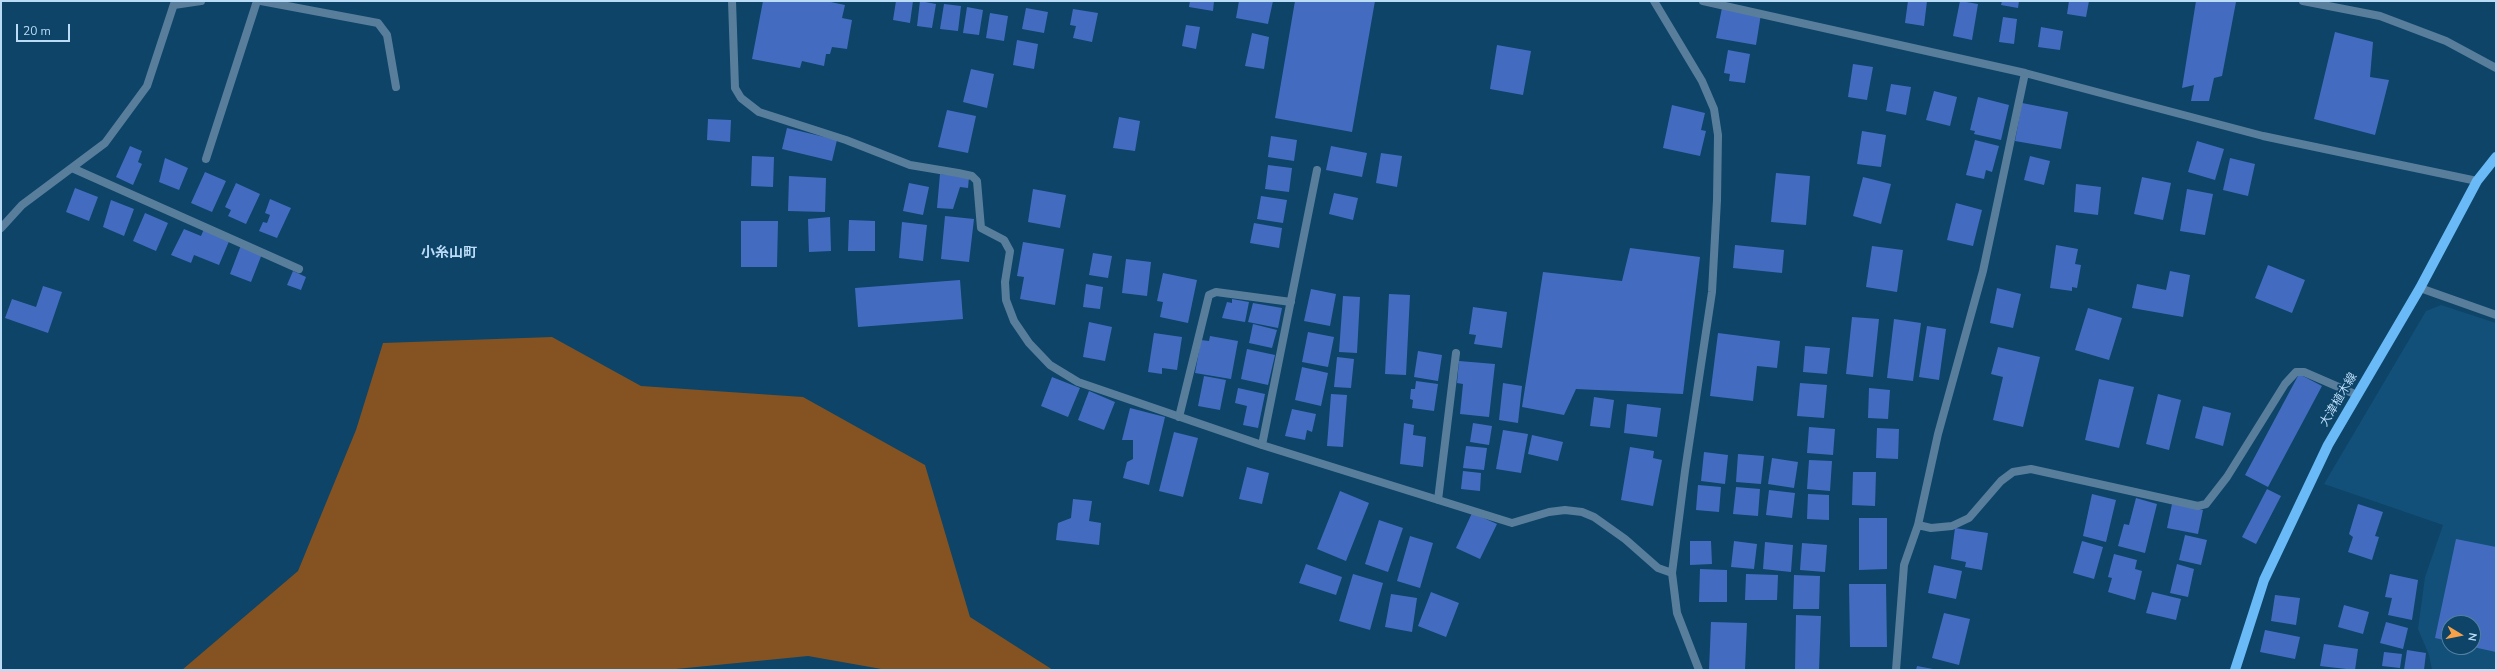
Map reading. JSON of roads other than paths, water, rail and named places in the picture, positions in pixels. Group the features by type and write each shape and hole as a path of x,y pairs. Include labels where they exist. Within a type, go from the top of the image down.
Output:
{"main road":[{"name":"大津植木線","path":"2235,670 2264,580 2328,445 2420,288 2477,181 2496,157"}],"street":[{"path":"1,228 22,205 105,143 147,86 174,3 200,1"},
{"path":"206,159 257,1"},
{"path":"261,1 378,23 388,35 396,87"},
{"path":"732,1 735,88 741,98 759,112 846,140 910,165 972,176 977,181 979,189 981,228 1008,245 1010,251 1005,282 1006,300 1014,321 1029,343 1050,365 1078,382 1179,417 1262,445 1512,523 1549,512 1565,510 1582,512 1594,517 1625,539 1658,568 1672,573"},
{"path":"1654,1 1702,81 1714,109 1718,135 1717,200 1712,292 1685,471 1672,573 1677,613 1699,670"},
{"path":"1703,1 2025,73 2263,136 2477,181"},
{"path":"2303,1 2380,16 2446,42 2496,68"},
{"path":"1896,670 1904,565 1918,525 1938,434 1983,271 2025,73"},
{"path":"72,168 299,269"},
{"path":"1262,445 1317,170"},
{"path":"2420,288 2496,315"},
{"path":"1179,417 1209,295 1216,292 1291,302"},
{"path":"1438,500 1456,353"},
{"path":"1918,525 1931,528 1952,526 1969,518 2001,481 2012,472 2030,469 2198,506 2206,504 2227,477 2285,384 2296,372 2304,372 2357,395"}],"district":[{"name":"小糸山町","path":"449,254"}]}
